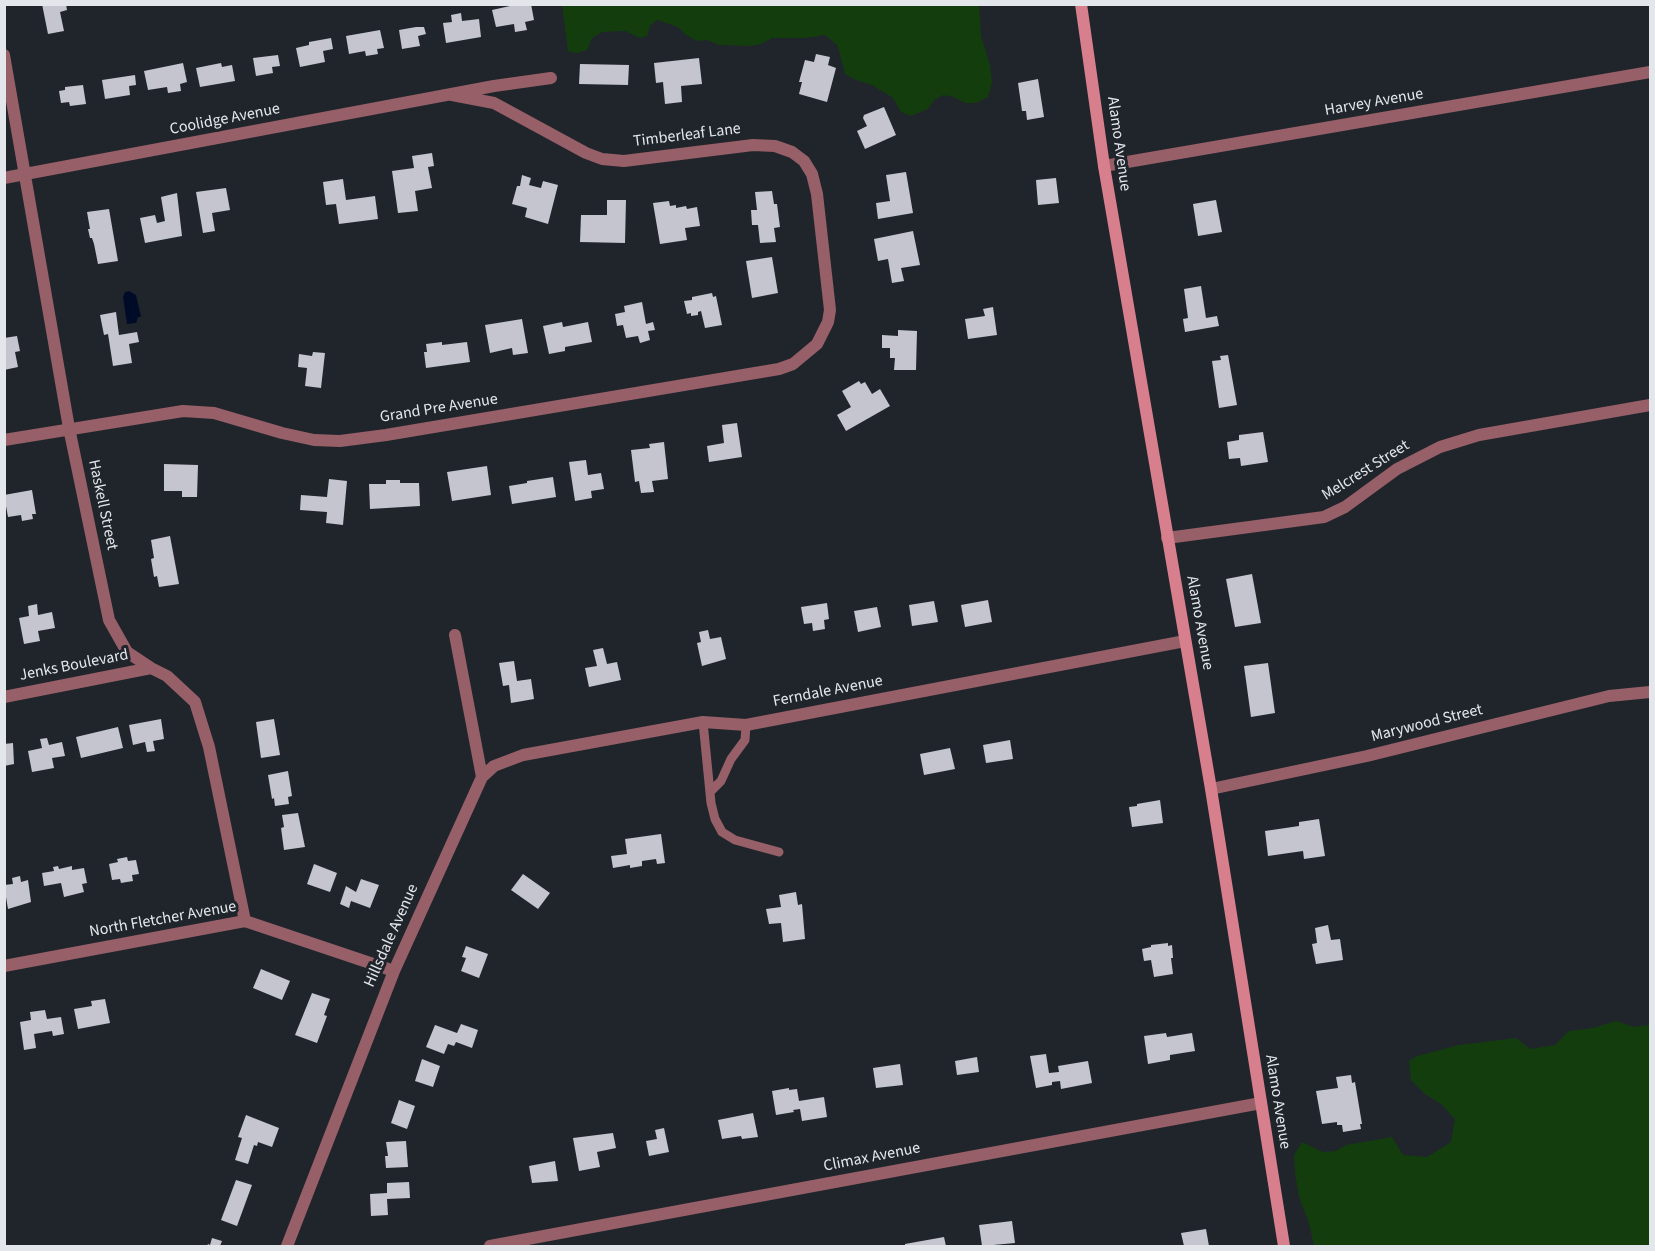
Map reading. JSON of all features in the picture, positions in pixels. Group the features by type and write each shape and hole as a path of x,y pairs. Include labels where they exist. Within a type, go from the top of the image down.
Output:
{"street":[{"name":"Alamo Avenue","path":"1081,4 1104,166 1211,789 1284,1246"},
{"name":"Haskell Street","path":"4,55 69,428 109,620 127,652 167,676 195,702 209,747 245,921"},
{"name":"Harvey Avenue","path":"1104,166 1650,72"},
{"name":"Coolidge Avenue","path":"4,178 452,94 551,78"},
{"name":"Timberleaf Lane","path":"452,94 494,103 586,153 602,159 624,161 753,145 775,146 792,152 804,161 812,174 817,194 829,290"},
{"name":"Grand Pre Avenue","path":"4,440 183,411 214,413 314,440 340,441 779,369 792,364 817,344 828,322 829,290"},
{"name":"Melcrest Street","path":"1167,538 1324,517 1345,507 1397,469 1440,447 1479,435 1650,405"},
{"path":"455,635 482,777"},
{"name":"Ferndale Avenue","path":"482,777 494,766 523,755 703,722 746,725 1185,641"},
{"name":"Jenks Boulevard","path":"4,697 151,668"},
{"name":"Marywood Street","path":"1211,789 1378,753 1609,696 1650,692"},
{"name":"Hillsdale Avenue","path":"287,1246 393,971 482,777"},
{"name":"North Fletcher Avenue","path":"4,966 245,921 393,971"},
{"name":"Climax Avenue","path":"490,1246 1261,1103"}],"lane":[{"path":"703,722 710,792 715,819 722,832 735,840 779,852"},
{"path":"710,792 721,781 731,759 745,740 746,725"}],"green space":[{"path":"562,5 979,5 981,36 990,65 992,82 988,97 976,103 965,103 954,97 943,95 934,100 928,109 911,116 901,112 893,98 872,85 845,74 838,46 825,35 806,38 772,38 751,46 719,45 707,40 697,41 678,27 657,20 650,26 647,36 640,38 625,31 602,32 592,38 587,50 577,53 568,51"},
{"path":"1616,1021 1634,1027 1650,1025 1650,1245 1314,1246 1309,1223 1299,1197 1295,1173 1294,1155 1302,1142 1323,1152 1336,1151 1346,1145 1392,1137 1403,1155 1427,1157 1451,1142 1455,1119 1441,1104 1425,1094 1411,1080 1409,1061 1417,1056 1459,1045 1516,1038 1530,1049 1555,1045 1569,1031 1593,1028"}],"water":[{"path":"129,291 136,295 141,317 138,317 136,323 127,324 123,297 125,292"}],"building":[{"path":"42,4 66,4 67,10 60,12 64,31 48,34"},
{"path":"519,4 531,4 534,20 525,22 527,30 515,32 514,24 496,27 492,10"},
{"path":"461,13 462,21 479,19 481,37 446,43 443,23 452,22 451,15"},
{"path":"424,27 426,34 418,36 420,46 402,49 399,30"},
{"path":"380,30 384,48 377,49 378,54 366,56 365,51 349,54 346,36"},
{"path":"331,38 333,49 323,51 325,62 300,67 296,48 309,45 309,42"},
{"path":"816,54 830,57 828,65 836,68 827,102 799,94 802,82 799,82 805,60 814,62"},
{"path":"278,55 280,66 272,67 273,73 256,76 253,58"},
{"path":"699,58 702,84 681,86 682,102 665,104 663,82 656,83 654,63"},
{"path":"183,63 187,82 180,84 181,91 168,93 167,87 148,90 144,71"},
{"path":"221,63 222,67 232,65 235,81 200,87 196,68"},
{"path":"580,64 629,65 628,85 579,84"},
{"path":"135,75 136,85 129,86 130,95 105,99 102,80"},
{"path":"1038,79 1044,117 1027,120 1026,111 1022,111 1018,83"},
{"path":"83,85 86,104 70,106 69,102 61,103 59,91 65,90 65,87"},
{"path":"884,107 896,135 865,149 857,131 867,126 864,115"},
{"path":"432,153 434,166 428,167 432,188 415,191 418,211 398,213 392,171 414,168 412,156"},
{"path":"906,172 913,213 878,219 876,203 890,201 886,175"},
{"path":"522,175 531,178 529,185 541,188 543,181 558,185 548,224 525,217 527,208 512,204"},
{"path":"1056,178 1059,203 1038,205 1036,180"},
{"path":"343,179 346,200 375,196 378,219 339,224 336,204 326,205 323,182"},
{"path":"226,188 230,210 212,213 215,231 203,233 196,192"},
{"path":"772,191 774,204 777,204 780,227 774,228 776,242 760,243 758,225 752,225 751,210 757,210 755,192"},
{"path":"177,193 182,236 145,243 140,218 155,215 157,223 165,221 161,197"},
{"path":"607,200 626,200 625,243 580,242 581,215 607,215"},
{"path":"1216,200 1222,232 1198,236 1193,204"},
{"path":"669,201 670,206 676,205 676,208 697,207 700,226 685,228 687,240 660,244 653,203"},
{"path":"109,209 118,261 98,264 88,229 90,229 87,212"},
{"path":"913,231 920,265 901,268 904,281 892,283 888,259 878,261 874,239"},
{"path":"772,257 778,293 752,298 746,261"},
{"path":"1201,286 1206,318 1217,316 1219,326 1185,332 1183,319 1188,318 1184,289"},
{"path":"712,293 713,297 716,296 722,325 705,328 701,311 698,315 687,314 684,301"},
{"path":"642,302 646,324 653,322 655,330 648,331 650,340 640,343 638,336 626,338 623,325 617,326 615,314 625,312 624,306"},
{"path":"993,307 997,335 968,339 965,319 985,316 983,309"},
{"path":"116,312 119,335 137,332 139,342 129,344 132,363 113,366 108,334 104,335 100,315"},
{"path":"522,319 528,353 513,355 512,348 490,353 485,325"},
{"path":"562,322 563,327 588,322 592,342 565,347 565,351 549,354 543,326"},
{"path":"898,330 917,331 916,370 894,370 895,358 890,358 890,348 882,348 882,335 898,336"},
{"path":"17,336 20,351 15,352 18,367 4,370 4,338"},
{"path":"442,342 442,345 467,342 470,362 426,368 424,352 427,352 426,344"},
{"path":"313,352 325,353 321,388 305,386 307,368 298,367 299,354 312,356"},
{"path":"1228,355 1237,405 1219,408 1212,361 1221,360 1220,356"},
{"path":"859,381 861,384 865,382 872,394 880,389 890,406 846,431 837,415 851,407 842,391"},
{"path":"737,423 742,457 709,462 707,446 724,443 722,425"},
{"path":"1263,432 1268,462 1241,466 1240,458 1229,459 1227,442 1239,440 1239,435"},
{"path":"664,442 668,479 652,481 654,492 641,493 639,481 635,482 631,450 650,448 649,444"},
{"path":"586,460 588,475 601,473 604,489 591,491 592,498 575,501 569,462"},
{"path":"164,464 198,465 197,497 182,497 182,491 164,491"},
{"path":"487,466 491,495 452,501 447,472"},
{"path":"553,477 556,497 512,504 509,486"},
{"path":"329,479 347,481 343,525 326,523 327,512 300,510 301,495 327,497"},
{"path":"386,480 419,483 420,506 370,509 369,484 386,484"},
{"path":"32,490 36,514 32,514 33,519 22,521 21,515 8,517 4,495"},
{"path":"170,536 179,584 159,587 157,576 154,577 151,540"},
{"path":"1252,574 1261,623 1235,627 1226,579"},
{"path":"988,600 992,622 965,627 961,605"},
{"path":"934,601 938,622 912,626 909,605"},
{"path":"827,603 829,619 824,620 825,629 813,631 812,623 804,624 801,607"},
{"path":"37,604 38,615 52,612 55,628 38,631 40,641 24,644 19,618 29,616 28,606"},
{"path":"877,607 881,627 858,632 854,611"},
{"path":"708,630 710,639 721,637 726,659 702,666 697,643 701,642 699,632"},
{"path":"603,648 607,664 617,662 621,680 589,687 585,668 597,666 593,650"},
{"path":"514,661 517,681 531,679 534,699 511,703 509,685 503,686 499,663"},
{"path":"1268,663 1275,713 1251,717 1244,666"},
{"path":"161,719 164,739 153,741 155,751 147,752 145,742 133,745 129,725"},
{"path":"274,719 280,755 261,758 256,722"},
{"path":"118,727 123,748 81,758 76,737"},
{"path":"47,738 49,745 62,742 65,756 52,758 54,768 32,772 28,751 42,748 40,739"},
{"path":"1010,740 1013,759 986,763 983,745"},
{"path":"13,743 14,764 4,766 4,744"},
{"path":"950,748 955,769 924,775 920,754"},
{"path":"288,771 292,796 288,797 289,804 275,806 268,775"},
{"path":"1160,800 1163,823 1132,827 1129,807"},
{"path":"298,813 305,847 284,850 282,815"},
{"path":"1319,819 1325,856 1304,859 1303,851 1268,856 1265,831 1299,826 1299,822"},
{"path":"661,834 665,863 657,864 656,859 642,861 642,866 630,868 630,865 613,868 611,856 627,854 625,839"},
{"path":"127,857 128,861 136,860 139,874 132,875 133,881 121,883 120,879 112,880 109,864"},
{"path":"314,864 337,873 330,892 307,884"},
{"path":"58,866 59,869 72,866 72,870 84,868 87,883 82,884 84,892 64,897 61,883 44,886 42,873 54,871 53,867"},
{"path":"523,874 550,893 538,909 511,890"},
{"path":"20,876 21,882 28,880 31,902 8,909 4,885 13,884 12,878"},
{"path":"361,879 379,885 370,908 351,901 349,908 340,904 346,886 356,892"},
{"path":"796,892 798,905 802,904 805,939 783,942 781,923 769,924 766,909 781,907 779,895"},
{"path":"1328,925 1331,940 1340,939 1343,960 1316,964 1312,944 1317,943 1315,928"},
{"path":"1168,943 1168,946 1172,945 1173,974 1154,977 1151,960 1144,961 1142,949 1151,947 1151,945"},
{"path":"466,946 488,954 479,978 461,971 466,958 462,957"},
{"path":"261,969 290,981 282,1000 253,988"},
{"path":"312,993 330,999 324,1015 327,1016 317,1043 295,1035"},
{"path":"105,999 110,1023 78,1029 74,1009 92,1006 91,1001"},
{"path":"45,1010 47,1019 61,1017 64,1034 53,1036 52,1031 34,1034 36,1048 24,1050 20,1022 31,1020 30,1012"},
{"path":"461,1024 478,1030 472,1048 456,1042 454,1046 448,1044 444,1054 426,1047 435,1025 457,1033"},
{"path":"1166,1033 1167,1037 1192,1033 1195,1051 1170,1055 1170,1060 1148,1064 1144,1036"},
{"path":"1046,1054 1049,1073 1059,1072 1058,1066 1088,1061 1092,1083 1061,1089 1060,1081 1036,1088 1030,1056"},
{"path":"977,1057 979,1072 957,1075 955,1061"},
{"path":"422,1059 440,1066 433,1087 415,1081"},
{"path":"900,1064 903,1085 876,1088 873,1068"},
{"path":"1351,1075 1352,1083 1355,1082 1362,1124 1360,1124 1361,1129 1343,1132 1342,1125 1337,1125 1337,1122 1322,1124 1316,1091 1338,1088 1336,1077"},
{"path":"789,1088 789,1090 797,1089 799,1101 824,1097 827,1117 802,1121 800,1109 776,1115 772,1091"},
{"path":"399,1100 415,1106 407,1129 391,1123"},
{"path":"753,1113 758,1137 742,1139 741,1136 722,1139 718,1120"},
{"path":"246,1115 279,1128 272,1147 258,1142 257,1146 254,1145 248,1164 235,1160 242,1138 238,1137"},
{"path":"664,1128 669,1152 649,1156 646,1141 657,1139 655,1130"},
{"path":"613,1133 616,1148 597,1152 600,1167 579,1171 573,1138"},
{"path":"406,1141 408,1167 386,1168 385,1156 388,1156 386,1142"},
{"path":"555,1161 558,1181 532,1183 529,1166"},
{"path":"236,1180 252,1185 237,1226 221,1220"},
{"path":"409,1182 410,1198 387,1199 388,1215 371,1216 370,1194 387,1193 387,1183"},
{"path":"1012,1221 1015,1243 982,1246 979,1225"},
{"path":"1206,1229 1209,1246 1184,1246 1181,1233"},
{"path":"944,1237 946,1246 905,1246 905,1244"},
{"path":"212,1238 222,1241 220,1246 207,1246 210,1245"}]}
